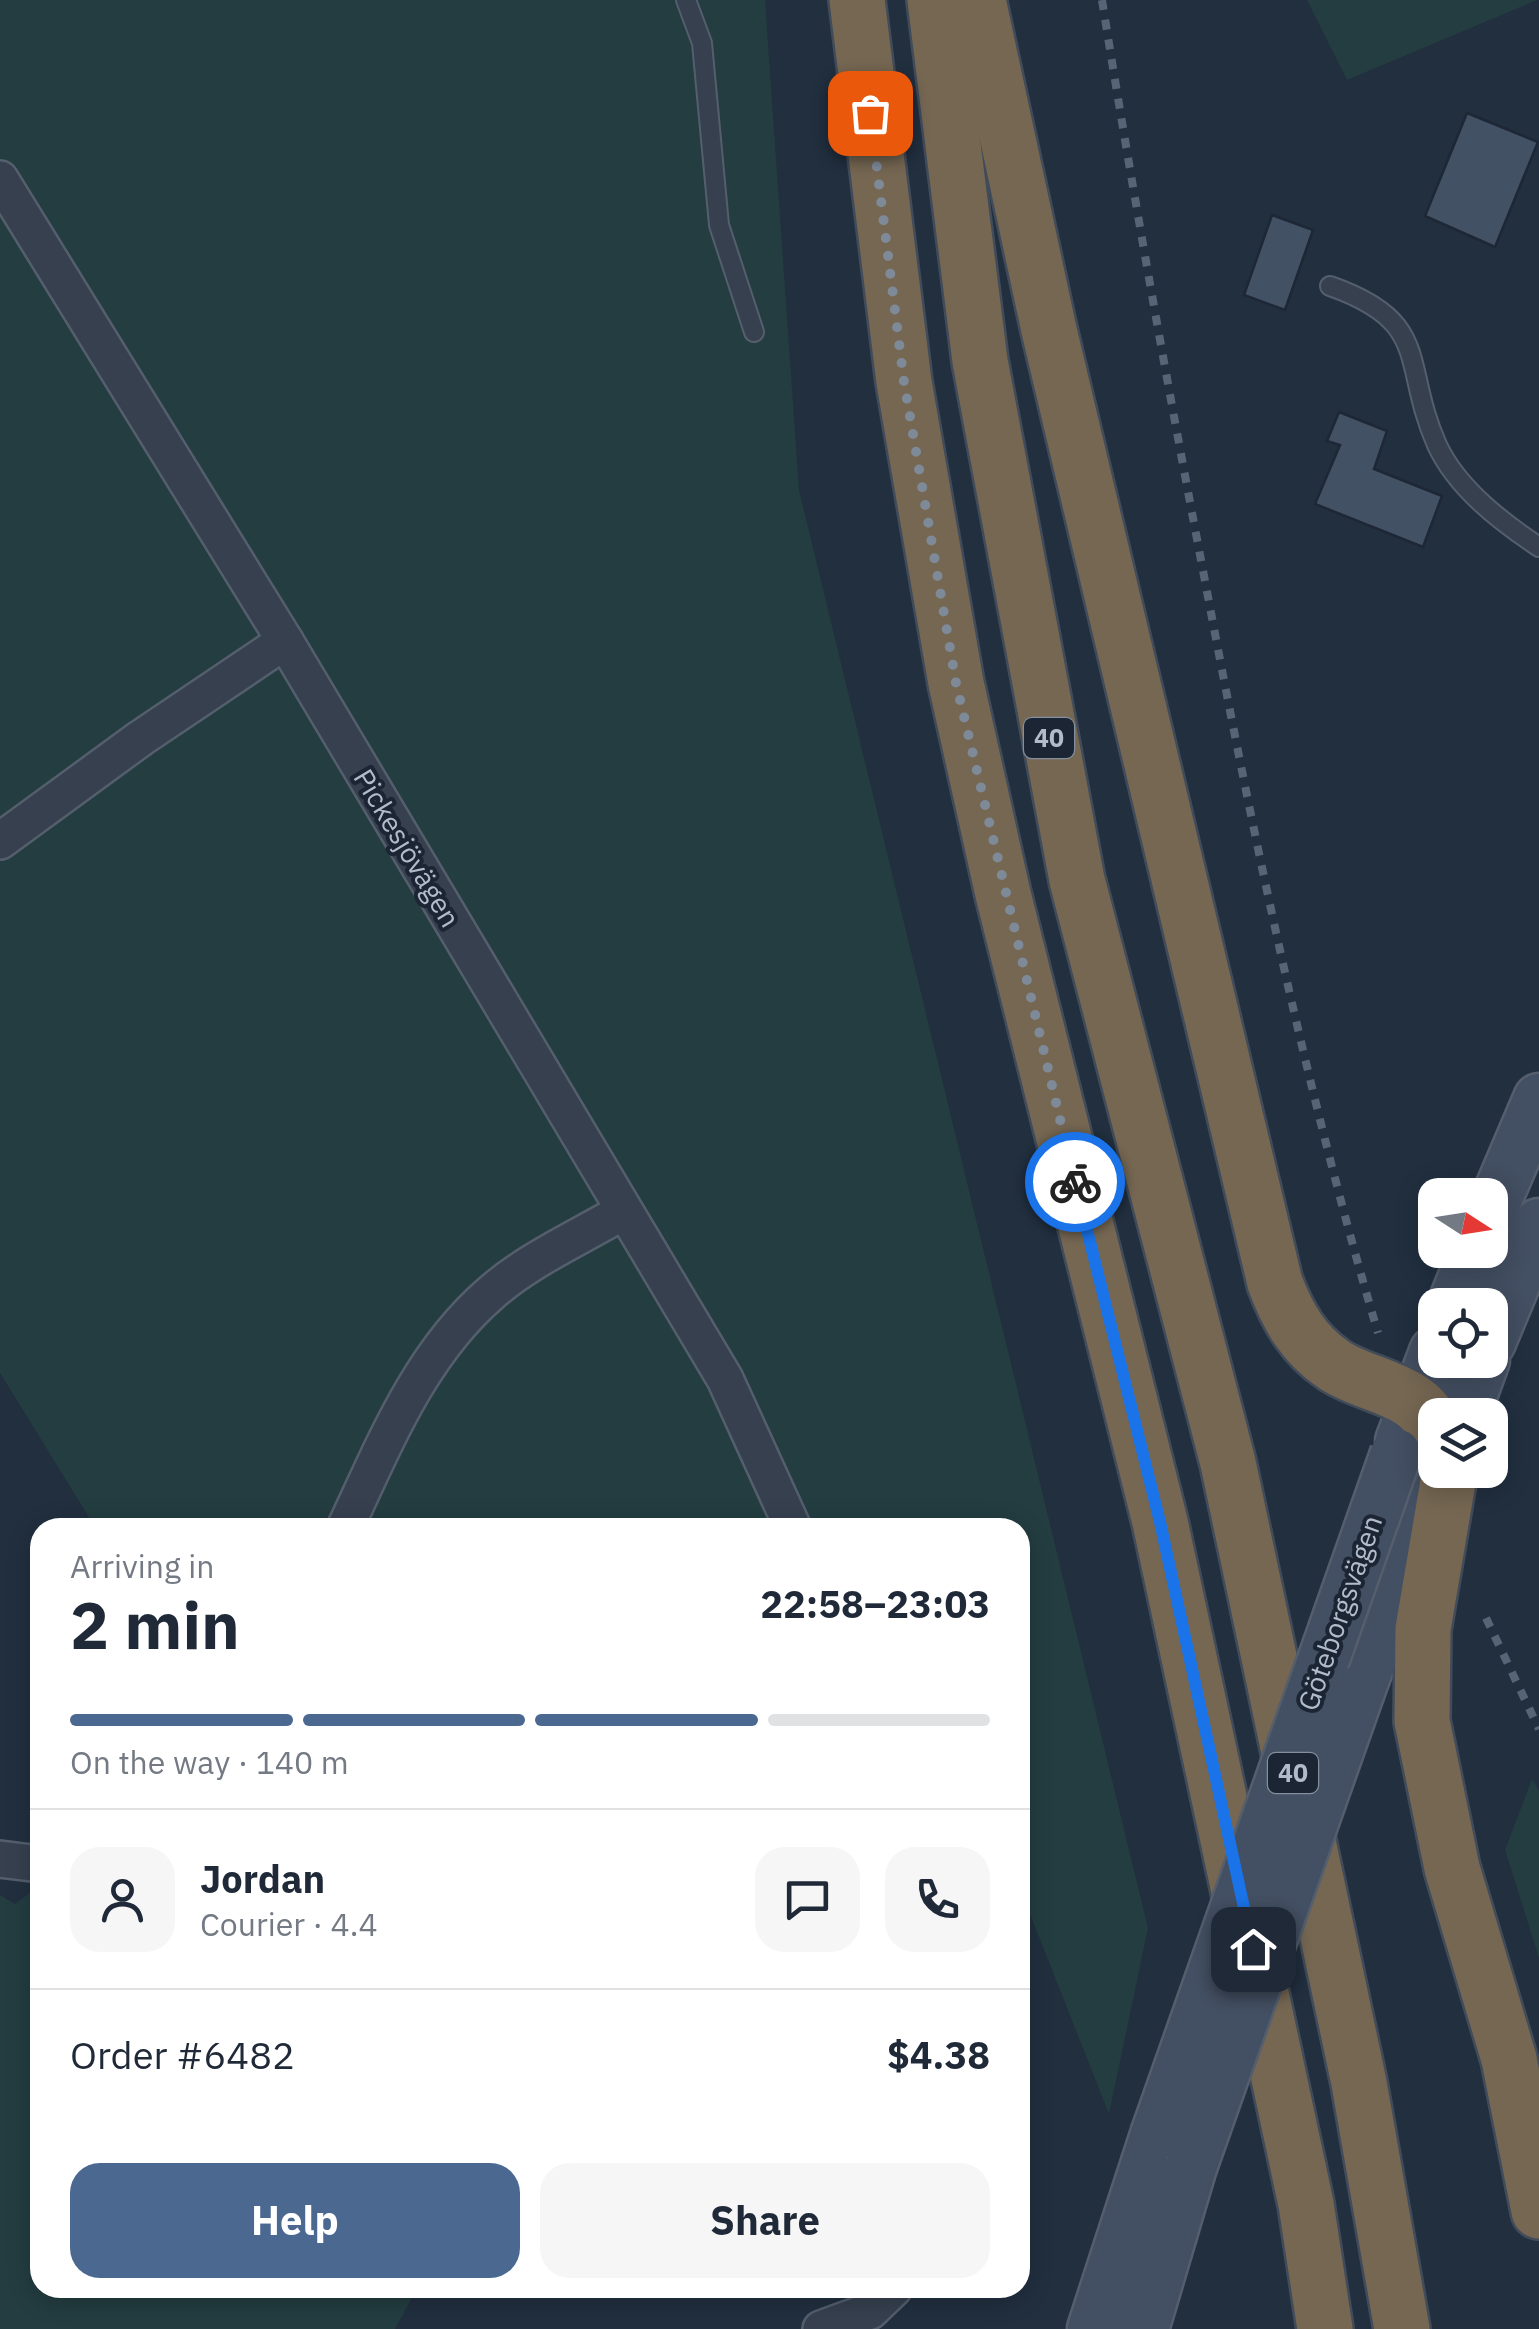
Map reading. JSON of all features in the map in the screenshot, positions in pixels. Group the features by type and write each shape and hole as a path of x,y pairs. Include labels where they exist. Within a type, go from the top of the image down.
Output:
{"highway":[{"path":"858,0 904,382 956,683 1003,894 1160,1522 1303,2186 1325,2329"},
{"name":"40","path":"935,0 980,361 1077,880 1228,1463 1359,2083 1402,2329"},
{"path":"978,0 1049,330 1275,1283 1289,1320 1310,1346 1418,1425"},
{"path":"1439,1488 1423,1629 1422,1721 1452,1868 1509,2059 1539,2211"}],"main road":[{"path":"1505,1178 1539,1099"},
{"path":"1508,1299 1539,1224"},
{"name":"Göteborgsvägen","path":"1455,1398 1470,1378"},
{"name":"Göteborgsvägen","path":"1142,2329 1174,2151 1418,1464"},
{"name":"Göteborgsvägen","path":"1093,2329 1174,2151 1438,1488"}],"street":[{"name":"Pickesjövägen","path":"0,179 285,641 622,1212 726,1378 789,1518"},
{"path":"0,841 141,738 285,641"},
{"path":"350,1518 403,1404 459,1328 492,1292 622,1212"},
{"path":"0,1859 30,1863"},
{"path":"822,2329 870,2311 884,2298"}],"lane":[{"path":"686,0 702,43 719,225 754,332"},
{"path":"1330,286 1366,298 1391,318 1412,346 1436,443 1454,476 1513,530 1539,547"}],"green space":[{"path":"0,0 765,0 799,490 1148,1928 1109,2114 1030,1914 1030,1518 89,1518 0,1373"},
{"path":"1307,0 1537,0 1347,80"},
{"path":"1532,1779 1539,1791 1539,1958 1505,1850"},
{"path":"30,1893 30,2298 412,2298 395,2329 0,2329 0,1895 15,1904"}],"building":[{"path":"1467,113 1538,142 1495,247 1425,216"},
{"path":"1272,215 1313,230 1285,310 1244,295"},
{"path":"1339,412 1387,431 1374,469 1442,496 1423,547 1315,504 1340,445 1327,441"}],"railway":[{"path":"1102,0 1178,436 1262,865 1327,1147 1378,1333"},
{"path":"1486,1618 1539,1729"}],"way so far":[{"path":"870,113 904,382 956,683 1003,894 1075,1182"}],"route":[{"path":"1075,1182 1160,1522 1253,1949"}]}
